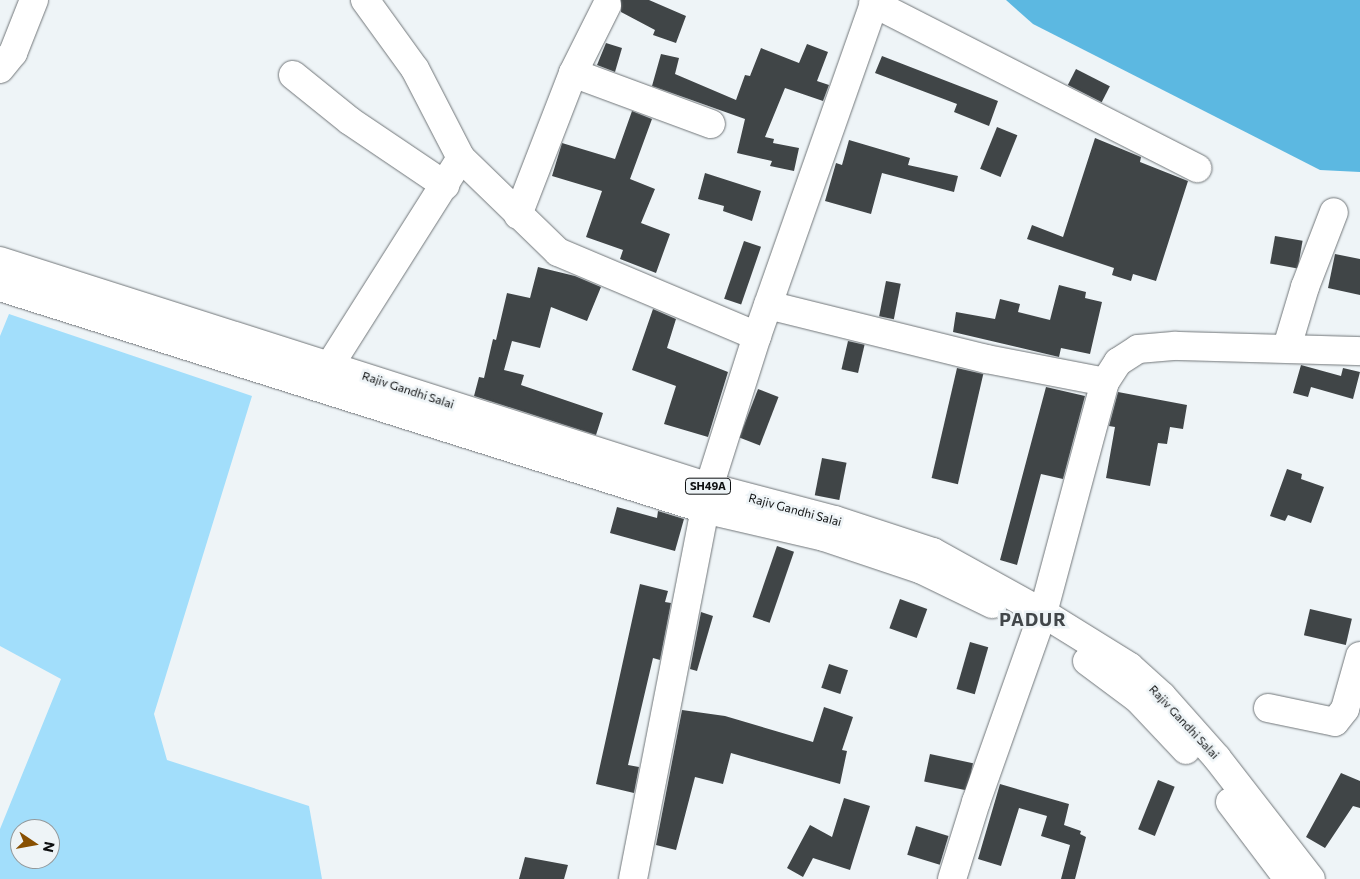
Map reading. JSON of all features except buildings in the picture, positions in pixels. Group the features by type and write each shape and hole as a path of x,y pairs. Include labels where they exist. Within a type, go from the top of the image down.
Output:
{"street":[{"path":"0,69 13,54 34,0"},
{"path":"365,0 415,69 461,158 558,252 756,336"},
{"path":"634,871 707,498 756,336 874,2 1197,168"},
{"path":"518,215 573,73 607,5"},
{"path":"573,73 711,124"},
{"path":"293,75 350,121 445,185"},
{"path":"330,365 461,158"},
{"path":"1287,347 1304,287 1334,212"},
{"name":"Rajiv Gandhi Salai","path":"0,261 330,365 707,498 922,570 1040,620 1130,667 1162,696 1217,758 1312,879"},
{"name":"Rajiv Gandhi Salai","path":"0,287 707,498"},
{"path":"768,305 986,359 1105,382"},
{"path":"952,879 1040,620 1105,382 1118,362 1138,349 1287,347 1360,351"},
{"name":"Rajiv Gandhi Salai","path":"1040,620 1138,699 1222,792 1288,879"},
{"path":"1268,708 1335,722 1345,709 1360,656"}],"shaded area":[{"path":"1006,0 1360,0 1360,172 1320,170 1033,24"},
{"path":"9,314 252,396 154,714 167,760 309,806 322,879 0,879 0,829 61,679 0,646 0,336"}],"district":[{"name":"PADUR","path":"1033,619"}]}
